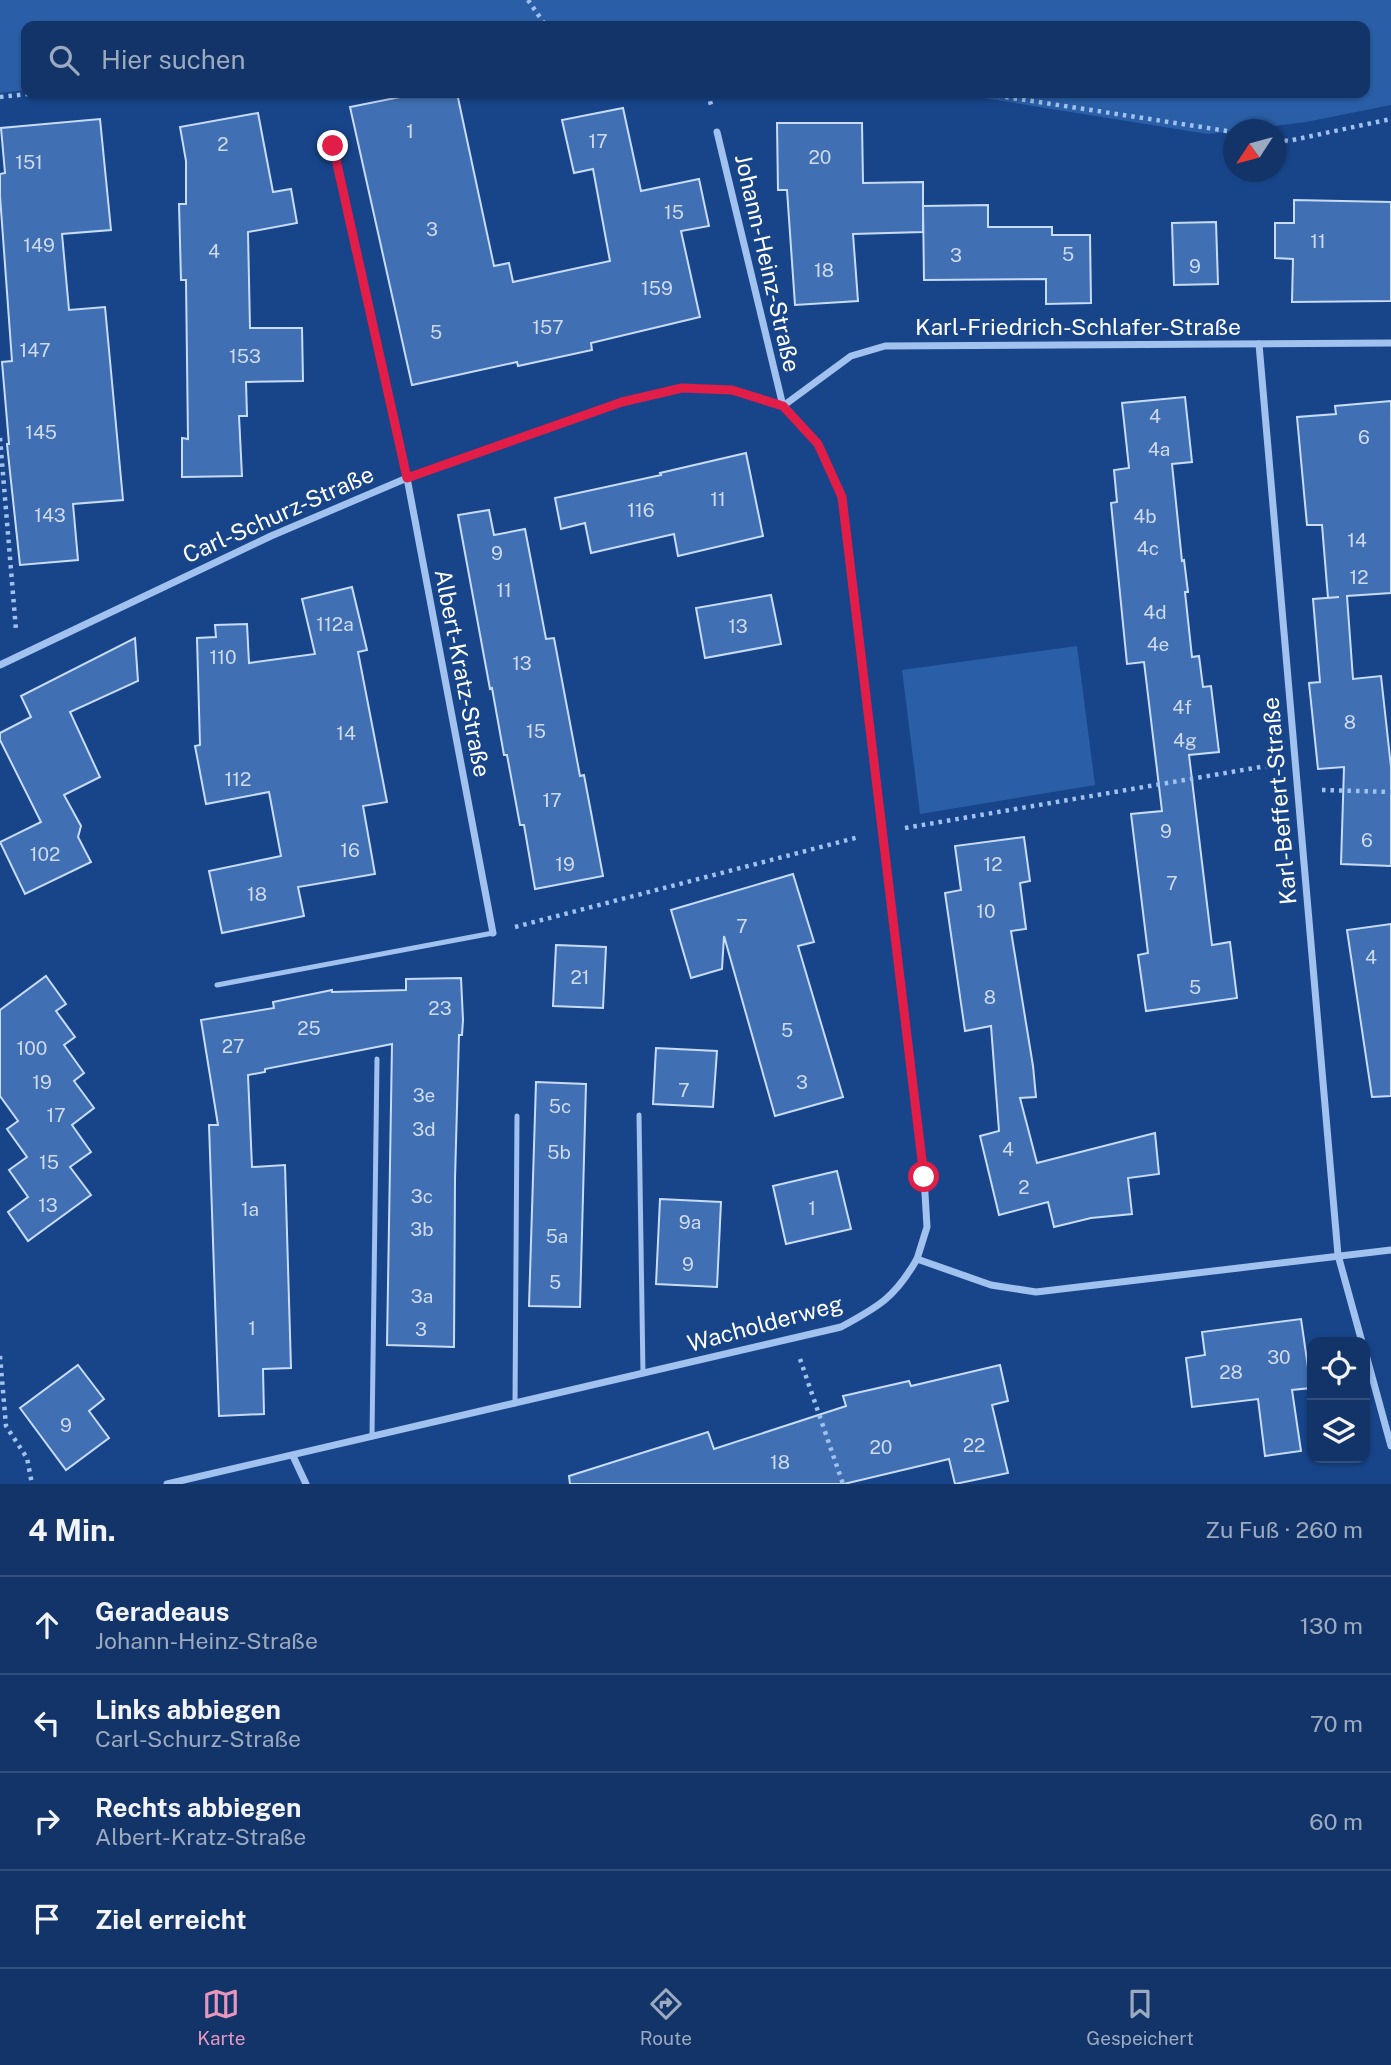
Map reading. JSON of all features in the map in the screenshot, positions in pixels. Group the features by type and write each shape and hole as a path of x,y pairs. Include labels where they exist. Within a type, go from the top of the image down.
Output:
{"street":[{"name":"Johann-Heinz-Straße","path":"718,132 783,406 818,444 842,497 924,1177 927,1227 917,1259"},
{"name":"Albert-Kratz-Straße","path":"333,146 407,478 493,933"},
{"name":"Karl-Friedrich-Schlafer-Straße","path":"783,406 851,356 886,346 1391,343"},
{"name":"Karl-Beffert-Straße","path":"1259,344 1338,1255 1361,1337"},
{"name":"Carl-Schurz-Straße","path":"0,665 271,536 407,478 622,402 682,388 732,390 783,406"},
{"path":"917,1259 991,1285 1037,1292 1391,1250"},
{"name":"Wacholderweg","path":"167,1484 841,1327 879,1307 902,1285 917,1259"},
{"path":"1370,1369 1391,1446"},
{"path":"293,1456 306,1484"}],"lane":[{"name":"Albert-Kratz-Straße","path":"217,985 493,933"},
{"path":"372,1437 377,1059"},
{"path":"639,1115 643,1374"},
{"path":"515,1404 517,1116"}],"path":[{"path":"528,0 543,21"},
{"path":"0,97 21,95"},
{"path":"1013,98 1223,130"},
{"path":"1286,141 1391,119"},
{"path":"0,438 18,656"},
{"path":"1299,790 1391,792"},
{"path":"793,1339 843,1484"},
{"path":"0,1356 6,1426 27,1458 32,1484"}],"shaded area":[{"path":"0,0 1391,0 1391,105 1286,124 1286,119 1223,119 1223,132 1208,134 984,98 1370,98 1370,21 21,21 21,91 0,93"},
{"path":"1077,646 1095,785 920,814 902,670"}],"building":[{"path":"395,98 458,98 494,266 509,263 513,282 610,261 593,169 574,173 562,120 623,108 641,191 699,179 709,226 681,231 700,317 591,343 592,350 518,366 517,362 412,385 350,107"},
{"path":"258,113 273,192 291,189 297,223 248,232 250,328 302,328 303,381 246,382 247,416 239,416 242,476 182,477 182,438 188,439 186,280 181,280 179,204 186,204 186,161 180,127"},
{"path":"100,119 111,230 62,234 69,310 105,307 123,500 73,504 78,560 20,565 7,444 2,362 12,361 0,196 0,174 5,173 1,128"},
{"path":"777,123 862,123 863,183 923,182 923,232 853,234 858,301 795,305 787,190 778,190"},
{"path":"1294,200 1391,202 1391,301 1292,302 1293,259 1275,258 1275,223 1294,223"},
{"path":"988,205 988,227 1052,227 1052,235 1090,235 1091,303 1046,304 1046,279 924,280 923,206"},
{"path":"1216,222 1218,284 1174,285 1172,223"},
{"path":"1185,397 1192,462 1172,464 1182,561 1184,560 1188,592 1185,592 1192,657 1199,656 1203,687 1211,686 1219,752 1189,755 1212,945 1230,942 1237,998 1146,1011 1138,955 1148,953 1131,814 1162,811 1144,662 1127,664 1111,503 1117,502 1114,470 1129,468 1122,403"},
{"path":"1391,401 1391,593 1347,596 1353,679 1381,676 1391,767 1391,866 1341,864 1344,767 1318,769 1309,683 1320,682 1313,599 1328,598 1322,525 1307,525 1297,417 1336,414 1335,406"},
{"path":"746,453 763,536 678,556 674,534 591,553 585,523 561,529 555,498"},
{"path":"489,510 494,535 525,529 546,639 554,638 580,776 584,775 603,876 535,889 524,825 520,825 507,755 504,755 492,688 490,689 458,515"},
{"path":"352,587 367,650 358,652 387,802 363,806 375,874 298,887 304,916 222,933 209,871 281,856 269,792 206,804 195,746 200,745 197,638 216,637 215,625 247,624 249,663 315,654 302,599"},
{"path":"771,595 781,644 705,658 696,608"},
{"path":"135,638 138,681 70,712 100,777 64,795 81,826 78,837 91,862 25,894 0,842 41,822 0,740 0,733 31,717 21,696"},
{"path":"1024,837 1030,881 1020,883 1026,929 1011,931 1036,1097 1020,1098 1037,1163 1155,1133 1159,1174 1128,1178 1132,1214 1091,1218 1054,1227 1048,1202 999,1215 980,1136 999,1131 991,1026 965,1031 945,893 961,890 955,846"},
{"path":"793,874 814,942 798,946 843,1097 775,1116 724,936 722,969 691,978 671,910"},
{"path":"1391,924 1391,1096 1372,1097 1347,930"},
{"path":"556,945 606,947 603,1008 553,1006"},
{"path":"46,976 66,1004 56,1011 75,1037 64,1045 84,1073 74,1081 94,1108 72,1125 91,1152 70,1167 91,1195 28,1241 8,1212 28,1197 9,1170 27,1157 7,1129 18,1121 0,1096 0,1010"},
{"path":"461,978 463,1020 462,1035 459,1035 455,1179 454,1347 387,1345 392,1044 265,1069 265,1072 248,1075 252,1167 285,1165 291,1368 263,1369 264,1414 219,1416 209,1125 218,1125 201,1020 274,1008 273,1002 332,990 406,990 406,979"},
{"path":"656,1048 717,1051 713,1107 653,1104"},
{"path":"536,1082 586,1084 580,1307 529,1306"},
{"path":"837,1171 851,1229 786,1244 773,1186"},
{"path":"660,1199 721,1202 717,1287 656,1284"},
{"path":"1301,1319 1307,1360 1307,1388 1292,1390 1301,1451 1265,1456 1258,1399 1192,1407 1186,1358 1205,1355 1202,1332"},
{"path":"78,1365 104,1399 89,1411 109,1438 66,1470 20,1408"},
{"path":"1000,1365 1008,1401 992,1405 1008,1473 955,1484 949,1459 844,1484 570,1484 569,1476 708,1432 714,1449 846,1406 843,1396 909,1381 911,1386"}],"route":[{"path":"333,146 407,478 622,402 682,388 732,390 783,406 818,444 842,497 924,1177"}]}
